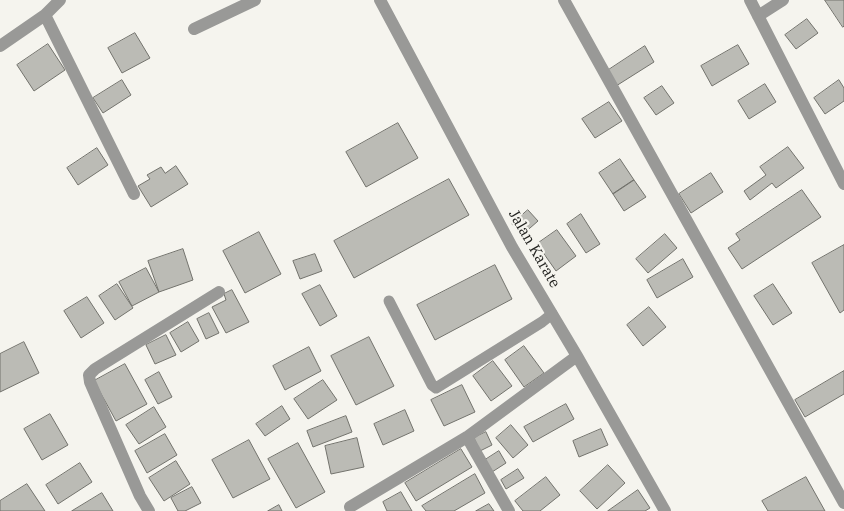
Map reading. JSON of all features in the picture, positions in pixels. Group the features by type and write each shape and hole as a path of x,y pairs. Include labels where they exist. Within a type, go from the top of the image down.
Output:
{"street":[{"path":"0,46 45,15 60,0"},
{"path":"194,29 255,0"},
{"name":"Jalan Karate","path":"380,0 512,247 577,356 664,511"},
{"path":"564,0 844,503"},
{"path":"750,0 844,184"},
{"path":"758,16 783,0"},
{"path":"45,15 134,194"},
{"path":"149,511 140,496 90,382 89,375 95,368 219,292"},
{"path":"350,507 467,437 577,356"},
{"path":"467,437 508,511"}],"lane":[{"path":"390,301 432,385 436,388 552,314"}],"building":[{"path":"825,0 844,0 843,27"},
{"path":"807,19 818,33 796,49 785,35"},
{"path":"135,33 150,58 122,73 108,48"},
{"path":"48,44 65,70 34,91 17,65"},
{"path":"738,45 749,64 712,86 701,66"},
{"path":"645,46 654,62 616,86 607,71"},
{"path":"122,80 131,95 103,113 93,98"},
{"path":"839,80 844,88 844,101 825,114 814,98"},
{"path":"765,84 776,102 749,119 738,101"},
{"path":"662,86 674,103 656,115 644,98"},
{"path":"609,102 622,121 595,138 582,119"},
{"path":"398,123 418,158 366,187 346,152"},
{"path":"788,147 804,168 776,188 772,183 750,200 744,191 766,175 760,167"},
{"path":"97,148 108,165 78,185 67,168"},
{"path":"620,159 634,180 613,194 599,173"},
{"path":"176,166 188,184 151,207 138,186 150,179 147,175 161,167 165,173"},
{"path":"711,173 723,192 691,213 679,194"},
{"path":"449,179 469,215 354,278 334,241"},
{"path":"634,180 646,197 624,211 613,194"},
{"path":"802,190 821,217 742,269 728,248 740,240 736,234"},
{"path":"528,210 538,221 522,235 512,224"},
{"path":"581,214 600,244 586,253 567,224"},
{"path":"557,230 576,256 556,271 537,244"},
{"path":"259,232 281,274 245,293 223,251"},
{"path":"665,234 677,248 648,273 636,259"},
{"path":"844,245 844,310 840,313 812,263"},
{"path":"183,249 193,280 159,292 148,261"},
{"path":"315,254 322,271 300,279 293,261"},
{"path":"683,259 693,277 657,298 647,280"},
{"path":"495,265 512,299 435,340 417,305"},
{"path":"146,268 159,292 132,306 119,282"},
{"path":"117,284 133,308 115,320 99,296"},
{"path":"773,284 792,313 773,325 754,296"},
{"path":"320,285 337,316 320,326 302,294"},
{"path":"232,290 249,322 226,333 212,307 226,300 224,294"},
{"path":"87,297 104,323 81,338 64,311"},
{"path":"649,307 666,327 643,346 627,325"},
{"path":"209,313 219,333 206,339 197,319"},
{"path":"188,322 199,341 181,352 170,333"},
{"path":"166,335 176,355 155,364 146,345"},
{"path":"369,337 394,386 356,405 331,356"},
{"path":"24,342 39,373 0,392 0,354"},
{"path":"524,346 544,373 524,387 505,360"},
{"path":"309,347 321,371 285,390 273,366"},
{"path":"493,361 512,386 491,401 473,376"},
{"path":"125,364 147,404 116,421 94,381"},
{"path":"844,371 844,394 805,417 795,400"},
{"path":"159,372 172,397 158,404 145,380"},
{"path":"323,380 337,400 308,419 294,399"},
{"path":"462,385 475,412 444,426 431,400"},
{"path":"566,404 574,419 533,442 524,427"},
{"path":"282,406 290,419 265,436 256,424"},
{"path":"154,407 166,427 139,444 126,425"},
{"path":"405,410 414,431 383,445 374,424"},
{"path":"50,414 68,445 42,460 24,429"},
{"path":"346,416 352,432 313,447 307,431"},
{"path":"511,425 528,445 513,458 496,438"},
{"path":"601,429 608,445 579,457 573,441"},
{"path":"486,432 492,445 480,451 474,438"},
{"path":"165,434 177,455 147,473 135,451"},
{"path":"357,438 364,467 331,474 325,446"},
{"path":"249,440 270,479 233,498 212,460"},
{"path":"298,443 325,492 296,508 268,459"},
{"path":"461,449 472,467 416,501 405,483"},
{"path":"499,451 506,463 492,472 485,460"},
{"path":"176,461 190,484 164,501 149,478"},
{"path":"80,463 92,482 58,504 46,485"},
{"path":"608,465 625,483 597,509 580,491"},
{"path":"518,469 524,478 506,489 501,480"},
{"path":"475,474 485,493 454,511 426,511 422,506"},
{"path":"546,477 560,495 540,511 523,511 515,501"},
{"path":"806,477 825,511 768,511 762,501"},
{"path":"27,484 45,511 0,511 0,501"},
{"path":"192,487 201,503 185,511 178,511 171,498"},
{"path":"638,490 650,508 645,511 608,511"},
{"path":"401,492 412,511 387,511 383,502"},
{"path":"102,493 113,511 72,511"},
{"path":"489,504 494,511 476,511"},
{"path":"279,505 282,511 268,511"}]}
